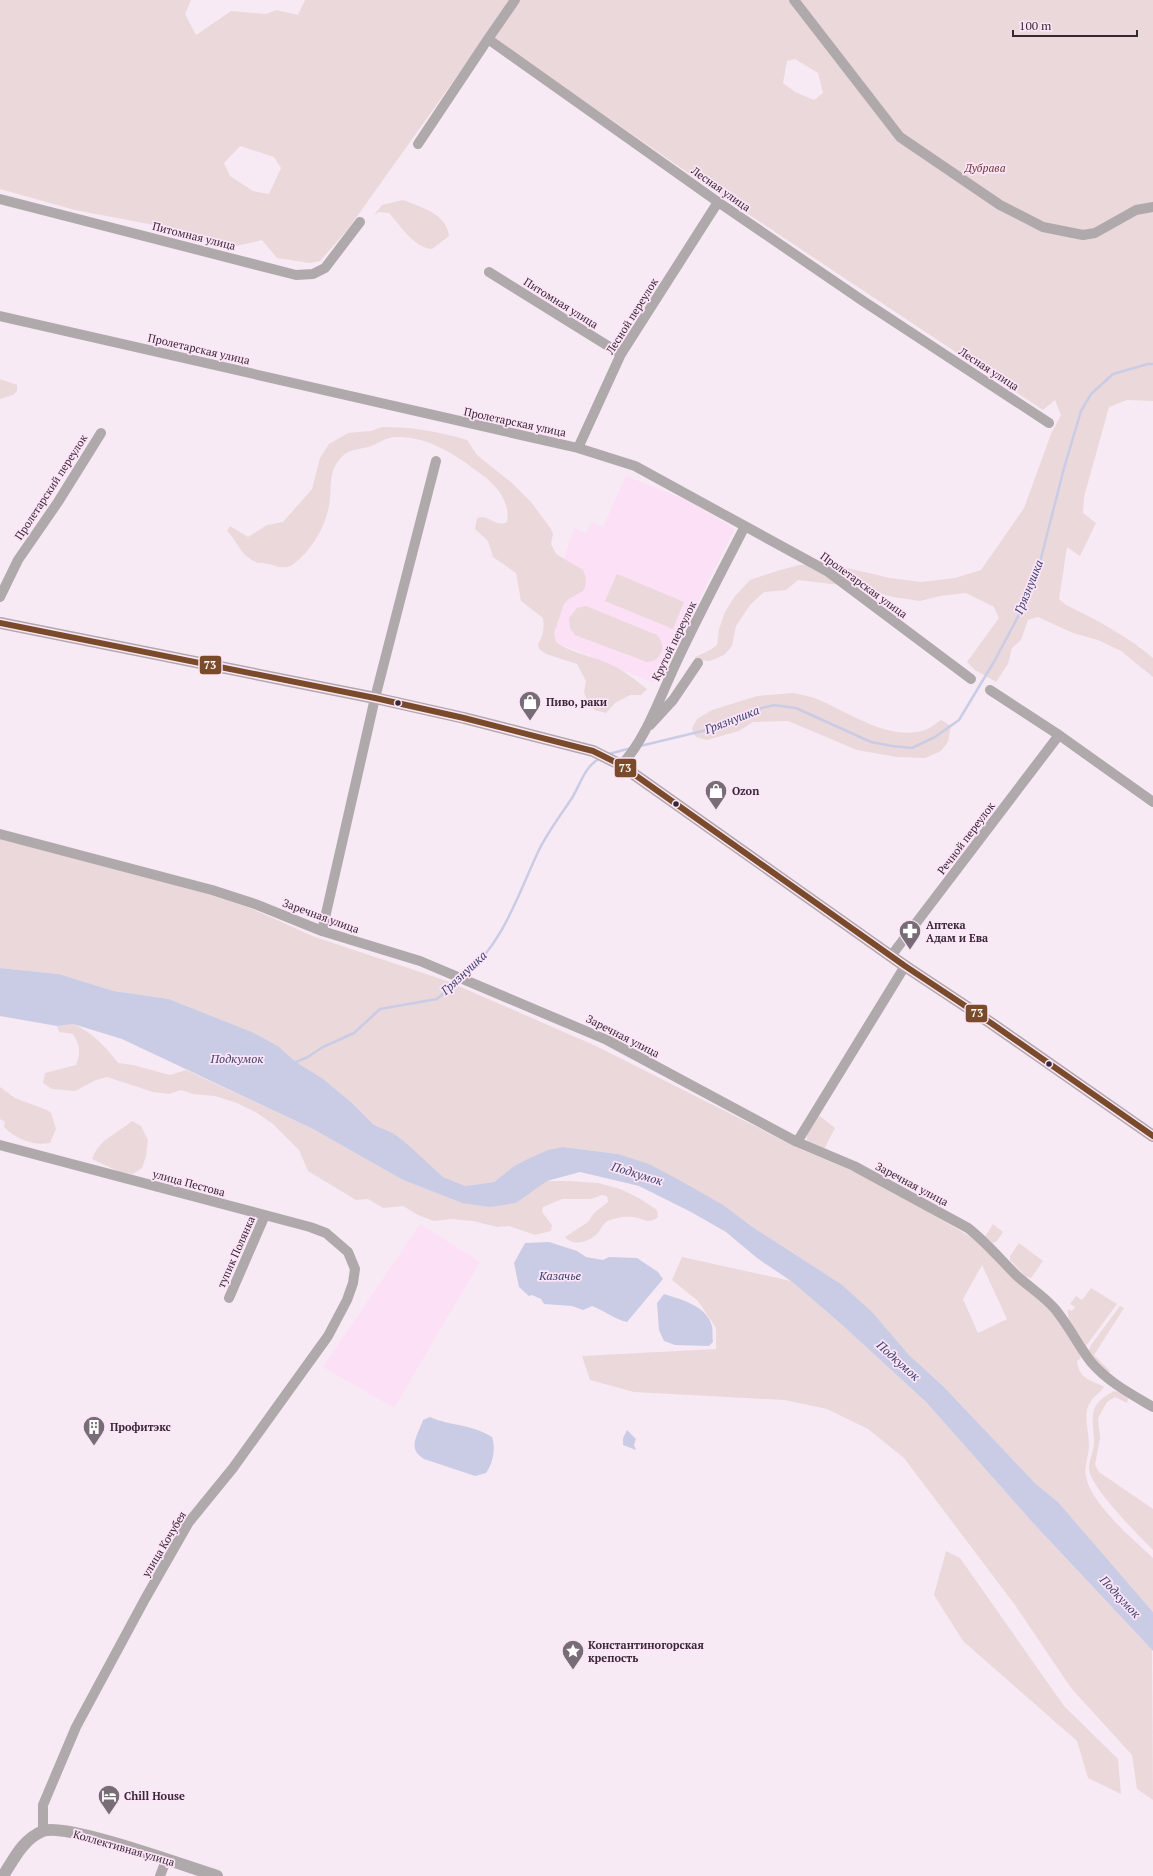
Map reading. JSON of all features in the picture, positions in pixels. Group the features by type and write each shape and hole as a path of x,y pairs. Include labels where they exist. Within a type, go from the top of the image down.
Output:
{"street":[{"path":"418,144 515,0"},
{"path":"794,0 900,137 1000,205 1043,227 1083,235 1095,233 1136,210 1153,207"},
{"name":"Лесная улица","path":"488,39 718,202 863,301 1049,423"},
{"name":"Питомная улица","path":"0,199 296,275 313,274 325,268 360,222"},
{"name":"Лесной переулок","path":"578,448 621,354 718,202"},
{"name":"Питомная улица","path":"489,272 621,354"},
{"name":"Пролетарская улица","path":"0,316 578,448 635,466 827,571 971,679"},
{"name":"Пролетарский переулок","path":"0,597 18,560 58,502 101,433"},
{"path":"322,931 375,698 436,461"},
{"name":"Крутой переулок","path":"618,764 631,755 644,732 686,642 745,526"},
{"path":"0,624 375,698 464,718 594,751 618,764 905,966 991,1022 1153,1136"},
{"path":"644,732 672,700 698,663"},
{"path":"990,690 1059,735 1153,802"},
{"name":"Речной переулок","path":"891,956 1059,735"},
{"name":"Заречная улица","path":"0,834 212,890 255,904 322,931 420,961 607,1040 797,1142 854,1166 968,1228 979,1236 1017,1275 1052,1305 1070,1328 1092,1362 1104,1375 1153,1407"},
{"path":"797,1142 905,966"},
{"name":"улица Пестова","path":"0,1145 265,1215 326,1233 348,1252 355,1269"},
{"name":"тупик Полянка","path":"229,1298 265,1215"},
{"name":"улица Кочубея","path":"43,1831 43,1805 76,1727 145,1599 189,1522 232,1468 328,1336 347,1300 353,1283 355,1269"},
{"name":"Коллективная улица","path":"43,1831 50,1829 79,1833 217,1876"},
{"path":"3,1876 23,1844 43,1831"},
{"path":"160,1876 166,1860"}],"shaded area":[{"path":"626,476 684,499 733,528 734,531 683,634 677,637 654,683 549,639 558,577 574,528 586,533 591,522 603,527"},
{"path":"420,1224 480,1262 394,1408 323,1367"}],"green space":[{"name":"Дубрава","path":"0,0 191,0 185,14 196,35 231,11 266,14 276,10 298,15 305,0 1153,0 1153,401 1127,400 1109,407 1084,497 1083,513 1096,523 1080,556 1067,547 1059,599 1066,605 1122,636 1153,658 1153,677 1121,651 1098,640 1073,633 1038,617 1028,620 1021,640 1012,648 1008,664 996,682 975,670 967,662 999,618 994,607 966,593 940,596 920,601 893,597 857,587 798,580 786,590 764,592 750,605 736,626 732,646 724,655 710,661 695,660 695,657 717,645 719,629 725,612 735,596 750,580 777,571 799,565 830,564 890,578 921,582 955,578 981,570 1024,508 1051,434 1061,415 1055,400 1043,410 736,206 487,34 348,229 320,261 310,263 277,258 262,240 228,248 154,225 75,210 0,189","holes":["795,59 818,73 823,93 814,100 795,92 783,83 787,61","240,146 274,157 281,168 269,194 253,191 230,176 224,163"]},
{"path":"403,200 432,212 444,222 449,236 432,249 425,248 413,240 389,213 379,212 374,215 382,205"},
{"path":"0,379 17,385 17,391 13,395 0,399"},
{"path":"382,427 425,430 467,440 477,455 512,483 531,502 551,529 553,534 551,544 556,554 583,570 586,578 583,591 570,598 564,604 554,633 556,642 568,649 611,664 622,670 647,689 641,695 630,695 615,703 606,713 595,710 589,705 584,692 586,681 577,664 546,654 539,649 538,644 543,631 543,618 521,601 516,573 493,557 488,541 475,529 477,518 482,517 499,523 507,522 507,508 501,495 487,478 472,467 442,448 420,440 392,437 368,447 344,454 333,471 329,507 323,526 307,552 292,565 288,567 280,567 267,563 258,563 243,553 227,531 230,526 248,537 267,525 283,522 312,489 320,458 329,444 348,433 371,431"},
{"path":"617,574 684,602 673,629 605,601"},
{"path":"586,606 657,635 662,644 659,656 652,661 647,662 575,635 570,628 569,618 577,608"},
{"path":"793,693 814,698 870,724 897,732 911,733 925,730 941,720 951,726 948,742 941,751 925,758 897,757 857,750 788,721 753,722 739,731 707,740 696,737 693,733 692,728 697,719 712,710 757,696"},
{"path":"0,839 177,884 250,908 315,937 447,981 596,1046 802,1150 853,1171 888,1188 981,1243 1050,1307 1078,1346 1081,1358 1077,1361 1078,1368 1083,1376 1104,1387 1092,1399 1088,1406 1086,1417 1089,1445 1086,1476 1095,1498 1124,1531 1153,1558 1153,1612 1058,1502 1036,1484 943,1386 908,1354 841,1284 751,1226 725,1206 618,1154 563,1147 514,1166 494,1182 465,1186 443,1177 393,1133 374,1125 351,1102 322,1078 296,1062 278,1046 252,1032 169,999 114,991 59,974 0,968","holes":["982,1265 1007,1319 978,1333 963,1299"]},
{"path":"73,1024 80,1027 98,1040 118,1063 133,1065 170,1075 186,1070 313,1129 403,1180 462,1203 516,1203 546,1181 598,1183 620,1189 639,1198 657,1210 658,1217 652,1221 629,1217 621,1217 610,1220 604,1224 598,1233 591,1239 577,1243 568,1240 565,1237 588,1222 594,1213 608,1202 607,1196 602,1195 591,1199 562,1199 543,1207 542,1212 552,1225 551,1231 535,1235 509,1226 497,1227 473,1221 451,1219 434,1221 418,1215 403,1206 383,1208 368,1199 356,1200 308,1171 299,1150 273,1124 257,1113 237,1103 215,1096 193,1094 181,1090 169,1094 153,1092 107,1077 96,1080 75,1091 52,1089 43,1083 45,1073 76,1065 78,1061 79,1049 73,1034 59,1032 57,1026"},
{"path":"0,1087 15,1098 47,1110 51,1113 56,1129 50,1143 44,1144 25,1141 4,1127 5,1122 0,1119"},
{"path":"820,1116 835,1128 824,1149 807,1143 809,1129 816,1117"},
{"path":"132,1121 141,1126 148,1140 146,1156 142,1168 133,1174 120,1172 92,1159 99,1146"},
{"path":"993,1224 1003,1232 997,1241 993,1243 985,1237"},
{"path":"1019,1243 1043,1261 1031,1278 1025,1276 1010,1260 1010,1256"},
{"path":"682,1257 791,1281 840,1323 926,1402 1033,1523 1152,1650 1153,1800 1137,1789 1132,1755 1071,1688 1015,1605 904,1458 868,1429 827,1409 785,1400 634,1392 590,1380 582,1356 716,1349 716,1328 698,1301 672,1280"},
{"path":"1091,1288 1117,1304 1086,1346 1071,1324 1068,1309 1072,1311 1075,1307 1070,1304 1076,1296 1082,1300"},
{"path":"1120,1306 1124,1308 1094,1355 1111,1372 1105,1371 1088,1353 1091,1345"},
{"path":"1114,1391 1124,1394 1128,1399 1127,1403 1115,1397 1107,1402 1098,1418 1100,1438 1095,1465 1099,1472 1153,1509 1153,1550 1106,1499 1091,1477 1089,1469 1094,1443 1094,1410 1100,1400"},
{"path":"946,1551 960,1558 1064,1706 1118,1759 1121,1794 1088,1778 1077,1741 963,1641 934,1595"}],"water":[{"name":"Подкумок","path":"0,968 59,974 114,991 169,999 252,1032 278,1046 296,1062 322,1078 351,1102 374,1125 393,1133 443,1177 465,1186 494,1182 514,1166 548,1150 563,1147 618,1154 649,1164 725,1206 751,1226 841,1284 872,1312 908,1354 943,1386 1036,1484 1058,1502 1153,1612 1153,1651 1033,1523 926,1402 840,1323 791,1281 757,1258 726,1232 691,1212 639,1186 580,1172 547,1181 516,1203 490,1207 462,1203 403,1180 313,1129 122,1039 73,1024 57,1026 0,1016"},
{"name":"Казачье","path":"549,1242 577,1251 586,1257 603,1260 609,1257 637,1258 658,1272 663,1279 627,1322 592,1306 583,1310 572,1306 544,1304 541,1299 532,1295 529,1296 519,1287 514,1263 525,1243"},
{"path":"664,1294 692,1304 704,1313 712,1326 713,1342 709,1346 675,1345 664,1341 659,1330 657,1303"},
{"path":"430,1417 476,1429 492,1437 494,1446 493,1456 486,1473 475,1476 424,1459 419,1455 415,1446 416,1437 423,1420"},
{"path":"627,1430 636,1439 634,1445 636,1450 623,1445 623,1438"}],"waterway":[{"name":"Грязнушка","path":"640,746 715,728 746,712 774,705 796,708 871,742 912,748 935,737 959,720 995,660 1029,596 1038,570 1064,468 1081,411 1091,394 1113,374 1148,364 1153,364"},
{"name":"Грязнушка","path":"609,754 631,748"},
{"name":"Грязнушка","path":"464,976 478,963 499,935 516,903 545,838 572,798 586,771 599,759"},
{"name":"Грязнушка","path":"293,1063 306,1058 323,1047 354,1033 380,1009 437,999 458,981"}],"transit line":[{"name":"73","path":"0,623 375,698 464,718 593,751 621,765 905,966 991,1023 1153,1136"}],"place":[{"name":"Пиво, раки","path":"530,722"},
{"name":"Ozon","path":"716,810"},
{"name":"Аптека Адам и Ева","path":"910,950"},
{"name":"Профитэкс","path":"94,1446"},
{"name":"Константиногорская крепость","path":"573,1670"},
{"name":"Chill House","path":"109,1816"}]}
